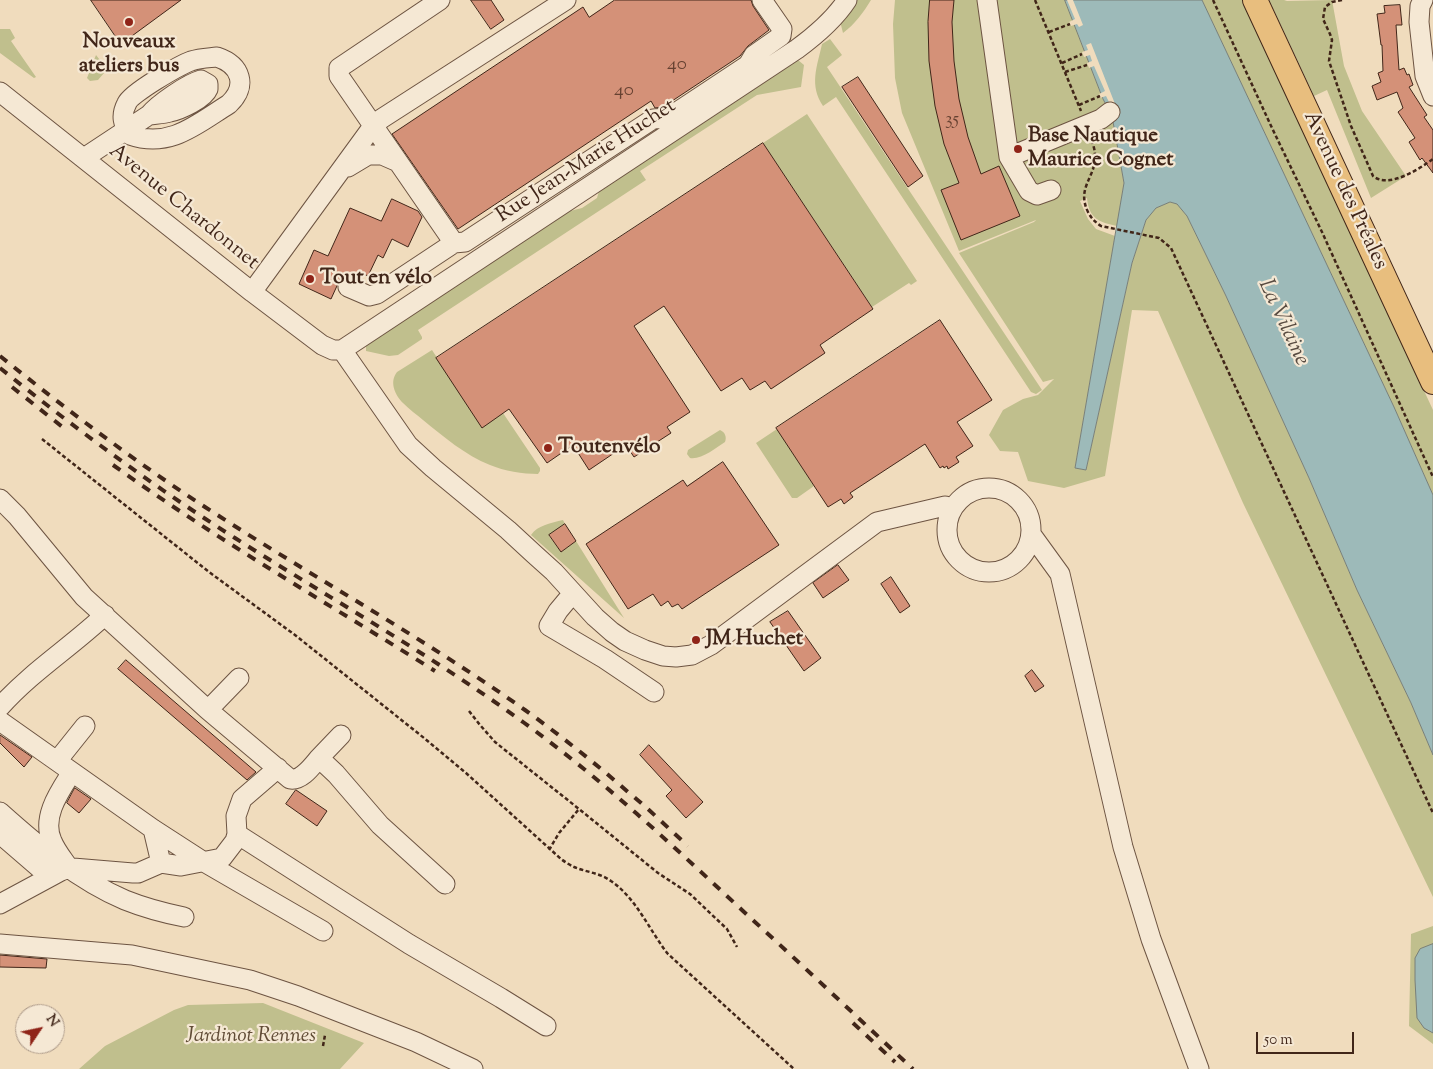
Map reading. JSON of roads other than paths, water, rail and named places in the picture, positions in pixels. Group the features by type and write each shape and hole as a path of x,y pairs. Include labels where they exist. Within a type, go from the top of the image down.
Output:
{"main road":[{"name":"Avenue des Préales","path":"1255,0 1433,382"}],"street":[{"path":"440,0 339,68 339,76 454,244"},
{"path":"252,292 373,126 566,0"},
{"path":"348,287 369,296 376,294 454,244 465,242 654,119 668,118 748,65 754,55 780,36 782,29 762,0"},
{"name":"Rue Jean-Marie Huchet","path":"342,350 797,49 822,29 848,0"},
{"path":"987,0 1008,157 1029,191 1038,196 1051,190"},
{"path":"1423,0 1420,6 1419,22 1425,76 1433,96"},
{"path":"218,57 232,64 237,71 241,80 239,90 234,99 186,132 167,138 146,139 130,135 126,130 123,124 127,102 134,94 182,65 203,58 218,57"},
{"name":"Avenue Chardonnet","path":"0,92 252,292 322,345 333,350 342,350"},
{"path":"1008,157 1101,118 1110,112"},
{"path":"86,159 90,154 149,114"},
{"path":"337,176 368,155 382,155 398,162"},
{"path":"342,350 408,445 554,572 606,627 625,641 663,656 692,655 711,645 877,522 945,506 952,508"},
{"path":"992,488 1006,491 1016,498 1026,510 1030,520 1031,534 1029,544 1014,564 1002,570 986,572 972,569 960,561 951,550 946,534 952,508 962,496 975,490 992,488"},
{"path":"0,499 18,516 84,597 208,710 290,780 301,778 341,735"},
{"path":"1031,534 1060,574 1123,847 1151,939 1199,1069"},
{"path":"573,593 558,611 549,626 605,658 654,692"},
{"path":"0,707 45,665 105,615"},
{"path":"208,710 240,678"},
{"path":"0,721 153,829 204,862 323,931"},
{"path":"69,868 52,841 48,828 51,810 65,767 85,726"},
{"path":"319,758 336,774 380,825 445,884"},
{"path":"0,904 60,871 69,868 79,867 138,873 161,864 182,866 222,858 235,840 237,834 236,816 242,799 278,768"},
{"path":"0,812 43,849 69,868 124,899 184,917"},
{"path":"153,829 161,864"},
{"path":"0,834 50,877"},
{"path":"237,834 409,944 546,1026"},
{"path":"0,944 132,955 250,980 298,996 416,1042 473,1069"}],"water":[{"name":"La Vilaine","path":"1065,0 1202,0 1394,407 1433,495 1433,755 1226,296 1187,216 1177,204 1170,202 1156,208 1146,220 1132,263 1086,470 1075,468 1124,183 1112,116 1103,99"},
{"path":"1433,944 1433,1033 1424,1028 1417,1018 1415,958 1420,949"}],"railway":[{"path":"0,356 152,471 245,533 446,657 525,710 603,771 688,846"},
{"path":"0,368 86,435 174,498 453,674 552,744 663,837 913,1069"},
{"path":"12,387 65,429"},
{"path":"113,465 232,545 435,671"},
{"path":"853,1023 895,1062"}],"place":[{"name":"Nouveaux ateliers bus","path":"129,22"},
{"name":"Base Nautique Maurice Cognet","path":"1018,149"},
{"name":"Tout en vélo","path":"310,279"},
{"name":"Toutenvélo","path":"548,448"},
{"name":"JM Huchet","path":"696,640"}],"park label":[{"name":"Jardinot Rennes","path":"251,1037"}]}
